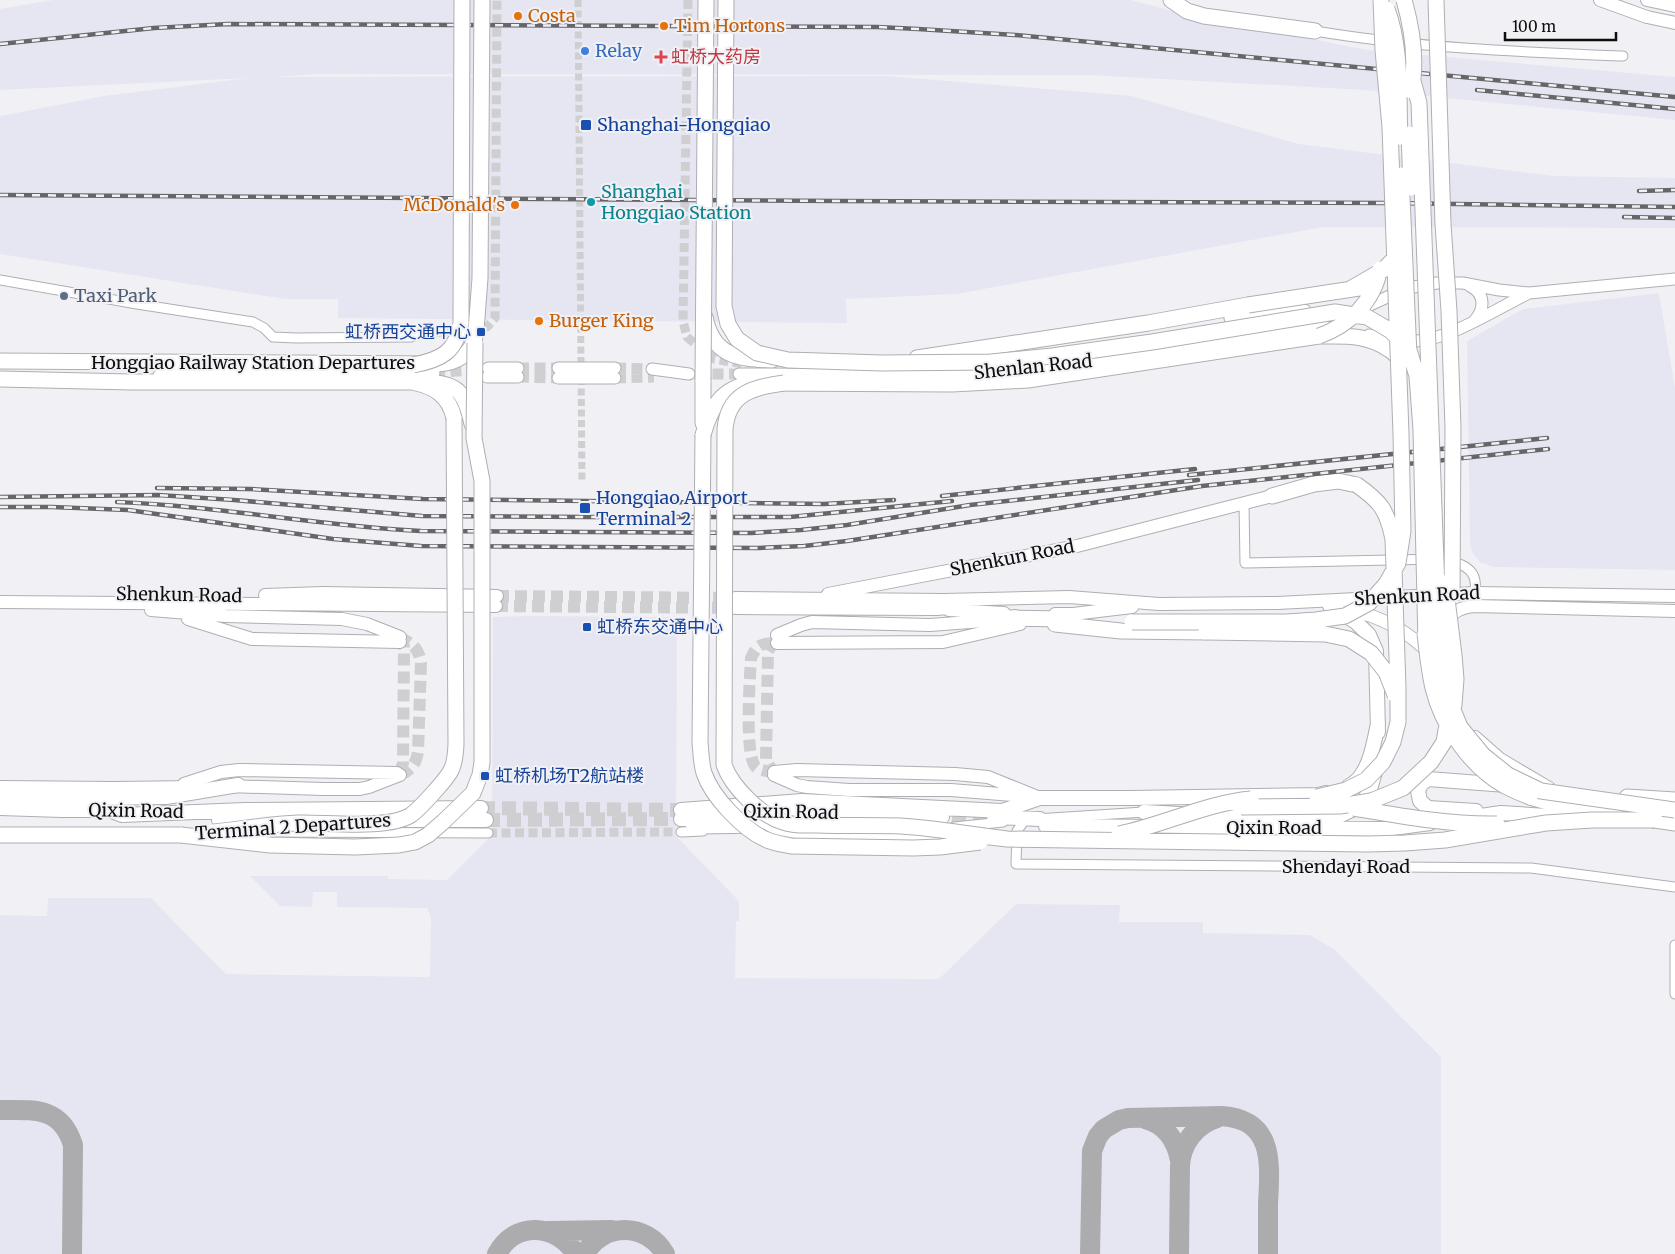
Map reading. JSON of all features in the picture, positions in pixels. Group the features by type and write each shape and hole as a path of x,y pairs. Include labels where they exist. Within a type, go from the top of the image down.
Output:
{"highway":[{"name":"Hongqiao Railway Station Departures","path":"0,361 413,365 435,360 450,350 459,333 461,322 462,0"},
{"path":"474,438 475,344 480,278 482,0"},
{"path":"706,0 700,742 705,774 715,794 726,807 763,838 791,846 913,848 1012,841 1092,840 1405,844 1445,840 1546,823"},
{"path":"726,0 725,314 732,332 747,347 767,356 788,360"},
{"path":"1171,0 1187,11 1204,16 1315,32"},
{"path":"703,435 717,402 730,390 745,384 952,384 1028,380 1332,331 1345,324 1368,299 1384,255 1382,0"},
{"path":"1382,0 1391,20 1397,50 1407,291 1415,561 1433,689 1443,716 1459,743 1482,769 1504,785 1530,797 1561,806 1675,823"},
{"path":"1404,0 1410,29 1413,81 1419,103 1439,644 1443,684 1460,727 1483,755 1508,775 1541,791 1675,810"},
{"path":"1436,0 1443,224 1449,312 1453,428 1451,623"},
{"path":"1006,618 1132,622 1286,622 1316,620 1345,616 1369,602 1386,584 1398,563 1403,531 1390,128 1383,50"},
{"path":"1350,289 1383,270 1395,258 1405,242 1411,224 1412,201 1408,102 1413,81"},
{"path":"881,362 990,348 1378,284 1398,275 1419,254 1435,222 1441,194 1442,165"},
{"path":"1241,807 1340,806 1371,801 1403,788 1431,762 1444,742 1454,705 1456,679 1451,623 1442,564 1439,350 1425,259"},
{"path":"1249,315 1294,299"},
{"path":"704,310 710,334 719,348 727,353 752,359 881,362 991,362 1052,356 1152,342 1335,312"},
{"path":"986,357 1150,333 1249,315 1295,312 1335,312 1367,317 1391,331 1408,350 1418,376 1426,644"},
{"path":"1321,332 1356,336 1380,343 1401,358 1424,396 1432,431"},
{"path":"413,365 448,363 464,355 475,344"},
{"path":"0,378 54,381 412,382 446,384 458,390 469,412 482,481 482,762 480,775 473,793 428,835 415,842 399,846 270,845 181,835"},
{"path":"0,385 54,381"},
{"name":"Terminal 2 Departures","path":"0,835 181,835 297,823 399,820 417,809 452,771 455,762 456,744 454,418 452,408 442,394 424,384 412,382"},
{"path":"784,383 747,392 738,398 726,416 724,486 724,765 728,775 741,792 757,806 770,816 785,823 900,826 1012,841"},
{"path":"1272,496 1314,484 1338,481 1357,485 1375,497 1388,517 1393,539 1398,703 1398,722 1393,742 1383,762 1366,780 1346,790 1317,797"},
{"path":"1055,624 1082,621"},
{"path":"1055,624 1121,631 1325,634 1349,639 1370,653 1386,672 1398,703"},
{"path":"1092,840 1139,830 1235,800 1292,796 1339,798 1368,792 1399,778 1422,758 1438,737 1446,730"},
{"path":"1622,797 1675,802"},
{"path":"1340,806 1480,824 1654,820"}],"main road":[{"path":"1600,0 1647,17 1675,23"},
{"path":"1647,0 1675,6"},
{"name":"Shenkun Road","path":"1005,598 988,604 937,609 735,603 749,598 821,595 1076,546 1272,496"},
{"name":"Shenkun Road","path":"0,602 286,604 496,601 323,593 264,595 62,593 36,602"},
{"name":"Shenkun Road","path":"286,604 323,593"},
{"name":"Shenkun Road","path":"749,598 944,600 1069,597 1159,604 1277,603 1475,593 1675,596"},
{"path":"62,602 226,616 342,619 367,624 400,639 252,639 164,611"},
{"path":"1277,603 1330,606 1358,612 1384,621 1412,638 1432,656 1450,706 1469,732 1500,759 1549,788"},
{"name":"Shenkun Road","path":"1055,624 1020,624 943,642 777,639 801,625 812,622 930,625 1006,618 1024,614 1073,614 1159,604"},
{"path":"1144,812 1213,816 1319,818 1341,815 1358,807 1369,793 1375,776 1378,752 1376,651 1369,634 1356,622 1330,606"},
{"name":"Shenkun Road","path":"1442,681 1439,650 1442,627 1453,612 1464,607 1675,611"},
{"path":"937,609 1024,614"},
{"path":"1040,798 988,777 955,774 797,770 774,773 797,785 806,787 849,790 952,790 1040,798 1318,795 1341,790 1355,783 1371,755 1378,723"},
{"path":"62,810 164,792 238,785 360,789 369,788 400,774 239,770 221,772 164,792"},
{"name":"Qixin Road","path":"1675,794 1622,797 1549,788 1428,779 1421,784 1418,791 1420,801 1428,808 1593,819 1675,829"},
{"path":"0,787 164,792 245,810"},
{"path":"0,795 133,797"},
{"path":"681,820 802,801 1002,811 1040,798"},
{"path":"1131,798 1183,806 1241,807"},
{"path":"1144,812 1183,806"},
{"name":"Qixin Road","path":"0,808 109,810 122,815 245,810 485,820"},
{"name":"Qixin Road","path":"681,820 991,817 1043,823 1386,829 1501,813"},
{"name":"Qixin Road","path":"681,820 901,814"},
{"path":"122,815 150,822 211,820 485,820"}],"street":[{"path":"1315,32 1365,40 1550,53 1624,56"},
{"name":"Shenlan Road","path":"1321,332 1379,300 1414,287 1437,283 1463,283 1499,290 1529,293 1675,279"},
{"path":"0,280 253,322 264,328 273,337 411,337 431,331 443,331"},
{"path":"1463,283 1474,287 1480,294 1483,304 1481,314 1474,321"},
{"name":"Shenlan Road","path":"739,374 964,375 1029,370 1276,333 1321,332 1416,341 1435,338 1474,321 1529,293"},
{"path":"1379,300 1375,309 1374,321 1380,333 1391,339"},
{"path":"0,378 253,373 434,373"},
{"path":"488,373 518,373"},
{"path":"558,373 615,373"},
{"path":"653,373 689,374"},
{"path":"1244,504 1245,563 1440,559 1456,562 1468,570 1475,579 1475,606"},
{"path":"804,830 873,831 1024,821 1043,823 1144,812"},
{"path":"0,828 407,833 485,820"},
{"path":"681,820 701,829 765,828 782,833 960,838 1007,831 1013,834 1012,841"},
{"path":"681,820 742,830"},
{"path":"1012,841 1024,821"},
{"path":"926,837 927,827"},
{"name":"Shendayi Road","path":"1012,841 1016,864 1531,868 1675,887"},
{"path":"1674,994 1675,945"}],"shaded area":[{"path":"53,0 1131,0 1176,12 1367,50 1675,77 1675,120 1364,90 1089,75 318,74 272,77 887,76 1132,96 1299,144 1554,176 1675,178 1675,228 1323,227 956,294 846,299 847,323 338,318 338,299 285,299 0,254 0,116 104,96 248,78 0,90 0,9"},
{"path":"1659,293 1675,388 1675,570 1493,567 1480,562 1472,552 1470,542 1467,341 1523,309"},
{"path":"493,617 669,617 669,619 677,619 676,836 739,901 739,921 736,921 735,978 939,979 1016,904 1120,905 1119,922 1203,922 1203,933 1310,935 1335,950 1441,1057 1441,1254 0,1254 0,915 47,916 48,898 151,898 226,974 430,977 431,917 427,908 337,907 337,892 313,892 312,907 280,906 250,876 388,876 388,879 447,880 492,835"}],"taxiway":[{"path":"0,1110 24,1110 44,1113 61,1123 68,1132 73,1145 72,1254"},
{"path":"1090,1254 1092,1151 1098,1136 1104,1129 1119,1120 1128,1118 1222,1116 1239,1119 1252,1126 1266,1146 1269,1174 1268,1254"},
{"path":"1179,1254 1180,1166 1183,1150 1196,1130 1217,1118"},
{"path":"1145,1119 1164,1129 1176,1146 1180,1160"},
{"path":"497,1254 514,1235 536,1230 558,1237 568,1244 576,1254"},
{"path":"548,1231 612,1230"},
{"path":"585,1254 602,1236 625,1230 647,1236 665,1254"}],"tunnel":[{"path":"443,331 487,327 495,318 497,0"},
{"path":"578,0 582,483"},
{"path":"688,0 683,321 687,337 714,359 743,364"},
{"path":"518,368 558,368"},
{"path":"615,368 652,369"},
{"path":"434,373 482,369"},
{"path":"696,374 739,374"},
{"path":"518,377 558,378"},
{"path":"615,378 654,377"},
{"path":"497,596 733,598"},
{"path":"496,606 733,608"},
{"path":"400,637 414,647 419,654 421,663 418,752 412,766 400,775"},
{"path":"774,775 766,759 768,651 776,638"},
{"path":"400,642 404,646 404,653 403,763 400,773"},
{"path":"774,772 764,771 756,767 752,760 749,733 749,698 751,658 753,653 761,645 777,643"},
{"path":"481,808 681,810"},
{"path":"931,817 995,822"},
{"path":"486,820 673,819"},
{"path":"488,833 681,832"}],"railway":[{"path":"0,44 154,28 228,24 877,27 1015,35 1675,97"},
{"path":"1477,90 1675,109"},
{"path":"1639,191 1675,190"},
{"path":"0,195 1387,203 1675,207"},
{"path":"1624,217 1675,218"},
{"path":"1189,475 1547,438"},
{"path":"0,507 128,510 333,539 421,546 758,548 804,546 847,541 1202,486 1548,449"},
{"path":"942,496 1195,469"},
{"path":"117,502 155,504 345,525 421,531 751,533 847,525 970,505 1198,480"},
{"path":"157,488 250,489 423,499 824,504 894,500"},
{"path":"0,497 158,495 422,516 587,517 790,517 952,501"}],"place":[{"name":"Costa","path":"518,16"},
{"name":"Tim Hortons","path":"664,26"},
{"name":"Relay","path":"585,51"},
{"name":"虹桥大药房","path":"661,57"},
{"name":"Shanghai-Hongqiao","path":"586,125"},
{"name":"Shanghai Hongqiao Station","path":"591,202"},
{"name":"McDonald's","path":"515,205"},
{"name":"Taxi Park","path":"64,296"},
{"name":"Burger King","path":"539,321"},
{"name":"虹桥西交通中心","path":"481,332"},
{"name":"Hongqiao Airport Terminal 2","path":"585,508"},
{"name":"虹桥东交通中心","path":"587,627"},
{"name":"虹桥机场T2航站楼","path":"485,776"}]}
